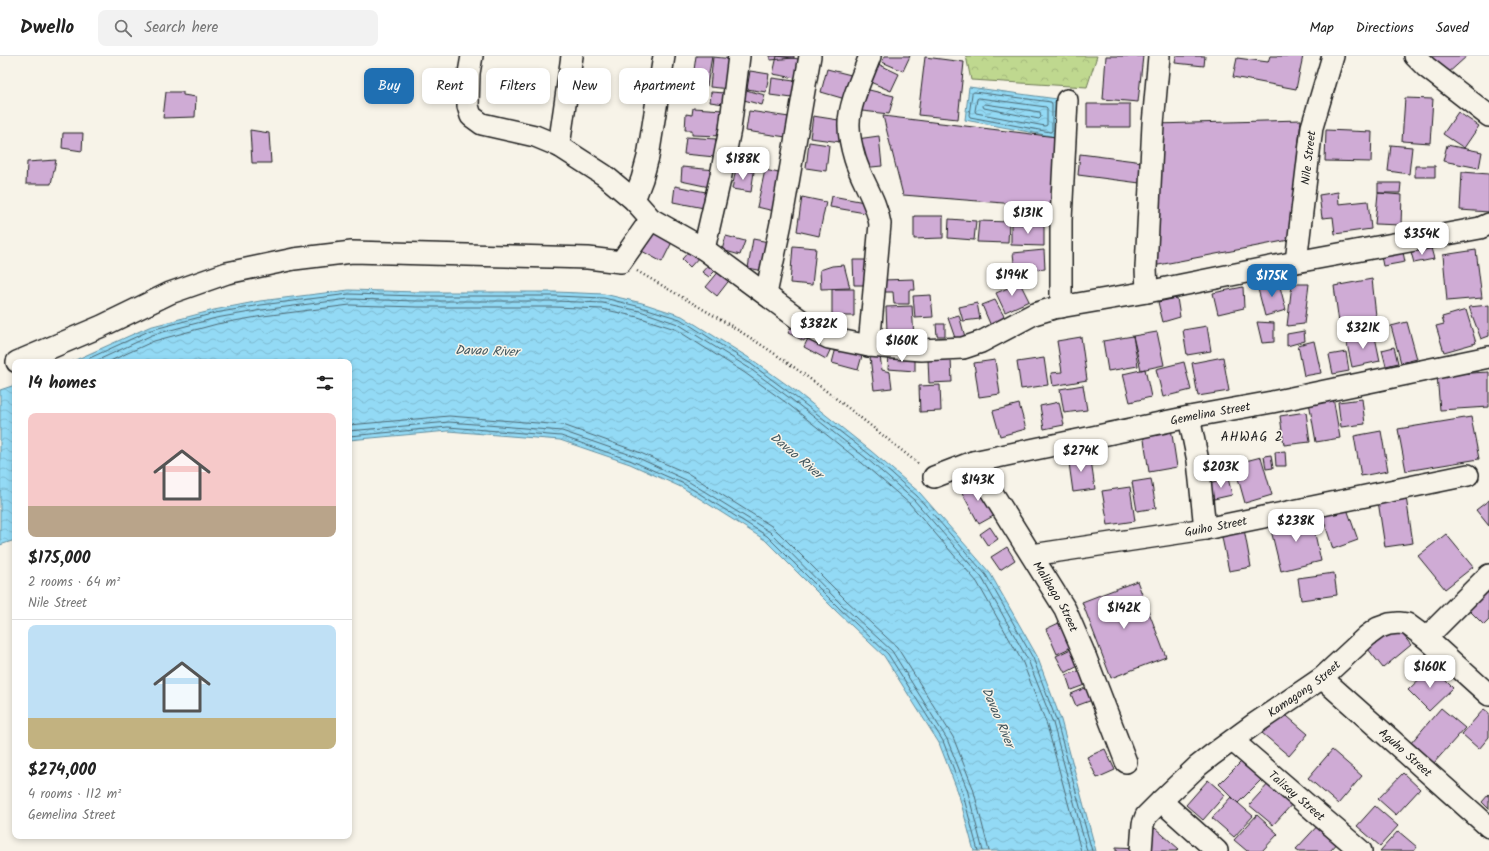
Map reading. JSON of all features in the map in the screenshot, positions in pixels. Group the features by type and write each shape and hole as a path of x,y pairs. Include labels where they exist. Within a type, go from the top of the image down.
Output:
{"street":[{"path":"472,56 469,73 468,106 471,116 482,124 535,136 559,146 604,175 634,200 651,219 704,249 815,331 829,338 869,346 921,350 963,348 981,342 1034,314 1061,307 1480,228 1489,224"},
{"path":"559,146 572,56"},
{"path":"634,200 648,157 664,56"},
{"path":"704,249 730,129 739,56"},
{"path":"766,294 781,223 810,56"},
{"path":"869,346 880,224 874,199 855,159 849,126 850,113 870,56"},
{"path":"1147,292 1146,268 1153,132 1159,56"},
{"name":"Nile Street","path":"1296,262 1312,127 1333,56"},
{"path":"1415,56 1426,67 1489,116"},
{"path":"1061,307 1061,220 1067,100"},
{"path":"23,359 102,326 170,293 227,273 294,259 352,252 588,258 621,262 651,219"},
{"name":"Gemelina Street","path":"934,477 973,462 1189,416 1272,402 1489,357"},
{"path":"0,369 12,364"},
{"path":"1189,416 1198,461 1205,528"},
{"name":"Malibago Street","path":"973,462 1065,609 1084,653 1126,762"},
{"name":"Guiho Street","path":"1032,555 1205,528 1468,475"},
{"path":"1426,638 1489,575"},
{"name":"Kamagong Street","path":"1141,851 1143,824 1146,816 1198,766 1253,725 1322,678 1367,636 1389,624 1407,624 1426,638 1489,695"},
{"name":"Aguho Street","path":"1322,678 1489,827"},
{"name":"Talisay Street","path":"1233,741 1361,851"},
{"path":"1161,801 1217,851"}],"path":[{"path":"621,262 775,354 853,411 934,477"}],"green space":[{"path":"966,56 1097,56 1087,87 971,80"}],"water":[{"path":"969,87 1057,99 1056,137 965,120"},
{"name":"Davao River","path":"349,290 418,292 555,292 604,294 642,303 682,316 754,361 797,392 871,451 920,493 990,573 1037,656 1061,720 1096,851 974,851 958,792 939,743 884,656 836,611 765,540 683,488 630,464 560,440 448,431 352,440 352,359 78,359 149,327 214,310 260,301"},
{"path":"12,386 12,541 0,545 0,390"}],"building":[{"path":"696,56 712,56 709,74 709,68 694,68"},
{"path":"770,56 794,56 794,58 770,60"},
{"path":"777,56 799,59 795,78 773,74"},
{"path":"885,56 910,56 903,71 882,62"},
{"path":"1106,56 1143,56 1138,102 1103,99"},
{"path":"1176,56 1205,56 1204,66 1175,63"},
{"path":"1270,56 1303,56 1296,89 1233,77 1237,58 1268,62"},
{"path":"1428,56 1467,56 1446,75"},
{"path":"713,57 733,59 730,89 710,87"},
{"path":"925,57 964,62 958,119 918,115"},
{"path":"876,63 899,74 891,91 868,81"},
{"path":"827,69 851,75 845,99 821,92"},
{"path":"750,71 769,74 766,92 747,89"},
{"path":"772,78 794,81 792,98 770,95"},
{"path":"865,89 894,96 889,114 862,111"},
{"path":"746,90 765,95 762,105 744,100"},
{"path":"166,92 183,92 183,95 196,97 195,117 163,118"},
{"path":"711,92 725,93 724,104 710,102"},
{"path":"1405,98 1433,99 1430,143 1402,141"},
{"path":"1087,104 1130,104 1130,127 1087,127"},
{"path":"693,108 723,110 722,136 692,135 692,130 685,130 686,114 692,115"},
{"path":"749,111 789,117 786,137 746,131"},
{"path":"1458,112 1479,126 1464,148 1443,134"},
{"path":"813,116 845,121 841,142 810,138"},
{"path":"883,116 1056,137 1053,207 903,195"},
{"path":"1301,120 1289,240 1148,267 1156,124"},
{"path":"250,130 269,133 271,163 252,163"},
{"path":"1326,130 1372,132 1371,162 1325,161"},
{"path":"63,133 83,133 82,151 62,148"},
{"path":"879,136 882,166 861,168 857,139"},
{"path":"686,137 716,139 715,157 684,154"},
{"path":"809,142 829,145 826,171 806,168"},
{"path":"1391,145 1412,147 1409,174 1388,171"},
{"path":"1447,145 1482,152 1479,168 1443,161"},
{"path":"1080,154 1143,162 1140,183 1078,175"},
{"path":"56,160 51,184 26,184 27,162"},
{"path":"1415,166 1435,166 1435,177 1415,177"},
{"path":"682,167 716,170 714,188 681,181"},
{"path":"736,169 754,172 751,192 732,189"},
{"path":"765,170 783,174 774,211 757,207"},
{"path":"1462,172 1489,174 1489,212 1460,210"},
{"path":"1378,183 1401,183 1400,193 1378,193"},
{"path":"675,186 711,193 709,209 673,202"},
{"path":"1338,192 1339,204 1368,201 1371,229 1335,234 1333,217 1322,218 1319,195"},
{"path":"1378,193 1402,195 1401,225 1375,224"},
{"path":"832,196 870,203 871,214 830,207"},
{"path":"802,197 826,202 819,236 797,231"},
{"path":"914,216 943,216 943,238 914,239"},
{"path":"949,219 976,221 974,240 948,238"},
{"path":"979,221 1009,222 1008,243 977,242"},
{"path":"1011,224 1044,225 1044,246 1011,245"},
{"path":"654,225 675,236 662,262 640,250"},
{"path":"726,236 745,241 740,255 722,250"},
{"path":"753,239 774,243 769,272 748,268"},
{"path":"793,246 816,248 812,285 790,283"},
{"path":"692,248 701,255 690,267 682,259"},
{"path":"1431,248 1434,259 1414,263 1411,252"},
{"path":"1044,250 1045,269 1015,272 1013,253"},
{"path":"1476,250 1482,298 1447,301 1443,255"},
{"path":"1403,252 1405,262 1383,266 1381,256"},
{"path":"853,260 871,260 871,285 854,285"},
{"path":"710,263 717,269 709,277 702,272"},
{"path":"844,265 850,288 821,289 820,270 832,266"},
{"path":"720,270 731,278 717,296 706,287"},
{"path":"914,279 915,290 909,290 909,304 894,304 893,292 883,292 883,280"},
{"path":"1278,279 1286,310 1265,316 1257,285"},
{"path":"1372,279 1376,316 1339,323 1334,286"},
{"path":"1020,283 1029,301 1005,312 996,293"},
{"path":"1292,284 1309,284 1304,324 1287,326"},
{"path":"1243,287 1244,308 1218,314 1213,293"},
{"path":"832,289 854,289 854,316 832,316"},
{"path":"931,295 933,317 915,318 913,296"},
{"path":"1177,298 1180,317 1163,322 1158,302"},
{"path":"995,300 1005,318 991,326 982,305"},
{"path":"977,303 980,319 963,321 959,307"},
{"path":"1489,305 1489,336 1481,339 1469,307"},
{"path":"912,306 914,338 905,338 904,332 887,332 886,307"},
{"path":"1466,310 1476,343 1444,352 1436,326 1444,324 1442,317"},
{"path":"959,315 965,337 955,338 948,318"},
{"path":"1257,322 1274,323 1274,342 1262,343"},
{"path":"1407,322 1417,359 1401,363 1391,326"},
{"path":"793,324 809,333 804,341 788,333"},
{"path":"936,324 945,324 945,336 937,336"},
{"path":"1207,326 1211,351 1187,355 1183,330"},
{"path":"1304,331 1305,341 1287,346 1287,334"},
{"path":"1157,332 1164,365 1141,370 1133,336"},
{"path":"1374,332 1380,361 1352,367 1346,339"},
{"path":"810,334 833,344 826,359 804,347"},
{"path":"1133,336 1138,366 1108,371 1103,341"},
{"path":"1081,337 1087,380 1053,386 1051,373 1062,372 1057,341"},
{"path":"1314,341 1321,373 1304,376 1298,345"},
{"path":"837,344 863,352 858,370 832,363"},
{"path":"1394,347 1398,363 1386,366 1382,350"},
{"path":"1346,352 1349,371 1333,374 1329,355"},
{"path":"889,355 915,357 915,371 888,369"},
{"path":"880,356 882,370 890,372 892,388 874,390 870,357"},
{"path":"1223,357 1229,391 1198,396 1192,363"},
{"path":"1044,358 1048,385 1021,389 1017,362"},
{"path":"928,359 951,359 952,382 929,383"},
{"path":"995,360 1000,394 979,397 974,363"},
{"path":"1184,362 1191,390 1163,397 1156,369"},
{"path":"1145,369 1151,397 1130,402 1123,374"},
{"path":"1489,372 1489,407 1440,410 1437,375"},
{"path":"940,385 941,411 920,412 919,386"},
{"path":"1083,385 1087,410 1064,413 1060,389"},
{"path":"1333,397 1340,438 1316,442 1309,402"},
{"path":"1362,399 1365,424 1341,427 1338,402"},
{"path":"1059,402 1064,425 1044,429 1040,406"},
{"path":"1019,404 1026,429 1000,436 993,411"},
{"path":"1306,412 1310,442 1284,445 1280,416"},
{"path":"1471,417 1479,459 1406,471 1398,429"},
{"path":"1171,428 1177,467 1149,472 1143,433"},
{"path":"1381,431 1388,471 1361,476 1354,436"},
{"path":"1285,451 1286,466 1276,466 1275,452"},
{"path":"1090,454 1095,489 1073,492 1068,456"},
{"path":"1271,455 1273,468 1266,469 1264,456"},
{"path":"1261,457 1272,495 1245,503 1234,464"},
{"path":"1229,462 1232,475 1209,479 1207,466"},
{"path":"1228,478 1232,495 1214,499 1209,483"},
{"path":"978,479 997,514 979,524 960,489"},
{"path":"1151,479 1156,508 1137,511 1132,482"},
{"path":"1130,487 1135,521 1108,525 1102,491"},
{"path":"1406,497 1413,543 1385,547 1378,501"},
{"path":"1489,500 1489,526 1476,510"},
{"path":"1346,506 1358,540 1333,549 1322,515"},
{"path":"1311,516 1321,561 1281,571 1270,526"},
{"path":"990,527 998,539 988,546 980,534"},
{"path":"1244,529 1251,567 1229,571 1221,533"},
{"path":"1446,534 1473,567 1445,589 1418,556"},
{"path":"1007,547 1015,560 1000,570 991,557"},
{"path":"1334,573 1337,595 1301,600 1298,578"},
{"path":"1137,581 1166,657 1111,678 1082,602"},
{"path":"1489,587 1489,620 1484,625 1467,608"},
{"path":"1063,621 1074,646 1057,654 1046,629"},
{"path":"1396,626 1411,645 1383,668 1368,649"},
{"path":"1073,648 1082,664 1065,673 1056,656"},
{"path":"1432,667 1453,688 1429,711 1408,690"},
{"path":"1084,669 1090,683 1071,690 1066,675"},
{"path":"1090,686 1095,699 1076,706 1071,694"},
{"path":"1441,708 1465,728 1433,764 1410,744"},
{"path":"1484,709 1489,713 1489,737 1479,749 1462,734"},
{"path":"1281,711 1308,734 1289,756 1262,733"},
{"path":"1105,749 1115,770 1097,778 1087,757"},
{"path":"1332,750 1362,776 1338,804 1308,778"},
{"path":"1243,760 1262,779 1238,803 1219,784"},
{"path":"1403,773 1420,789 1396,815 1378,799"},
{"path":"1208,780 1225,795 1203,820 1186,805"},
{"path":"1271,781 1294,802 1273,825 1249,805"},
{"path":"1489,794 1489,809 1482,802"},
{"path":"1231,797 1253,816 1234,837 1212,818"},
{"path":"1375,806 1398,826 1380,846 1357,826"},
{"path":"1257,815 1278,834 1262,851 1247,851 1234,840"},
{"path":"1322,821 1342,838 1330,851 1299,851 1296,849"},
{"path":"1155,828 1179,849 1177,851 1145,851 1147,837"},
{"path":"1398,831 1417,847 1414,851 1380,851"},
{"path":"1116,847 1140,848 1139,851 1116,851"}],"district":[{"name":"AHWAG 2","path":"1252,436"}]}
